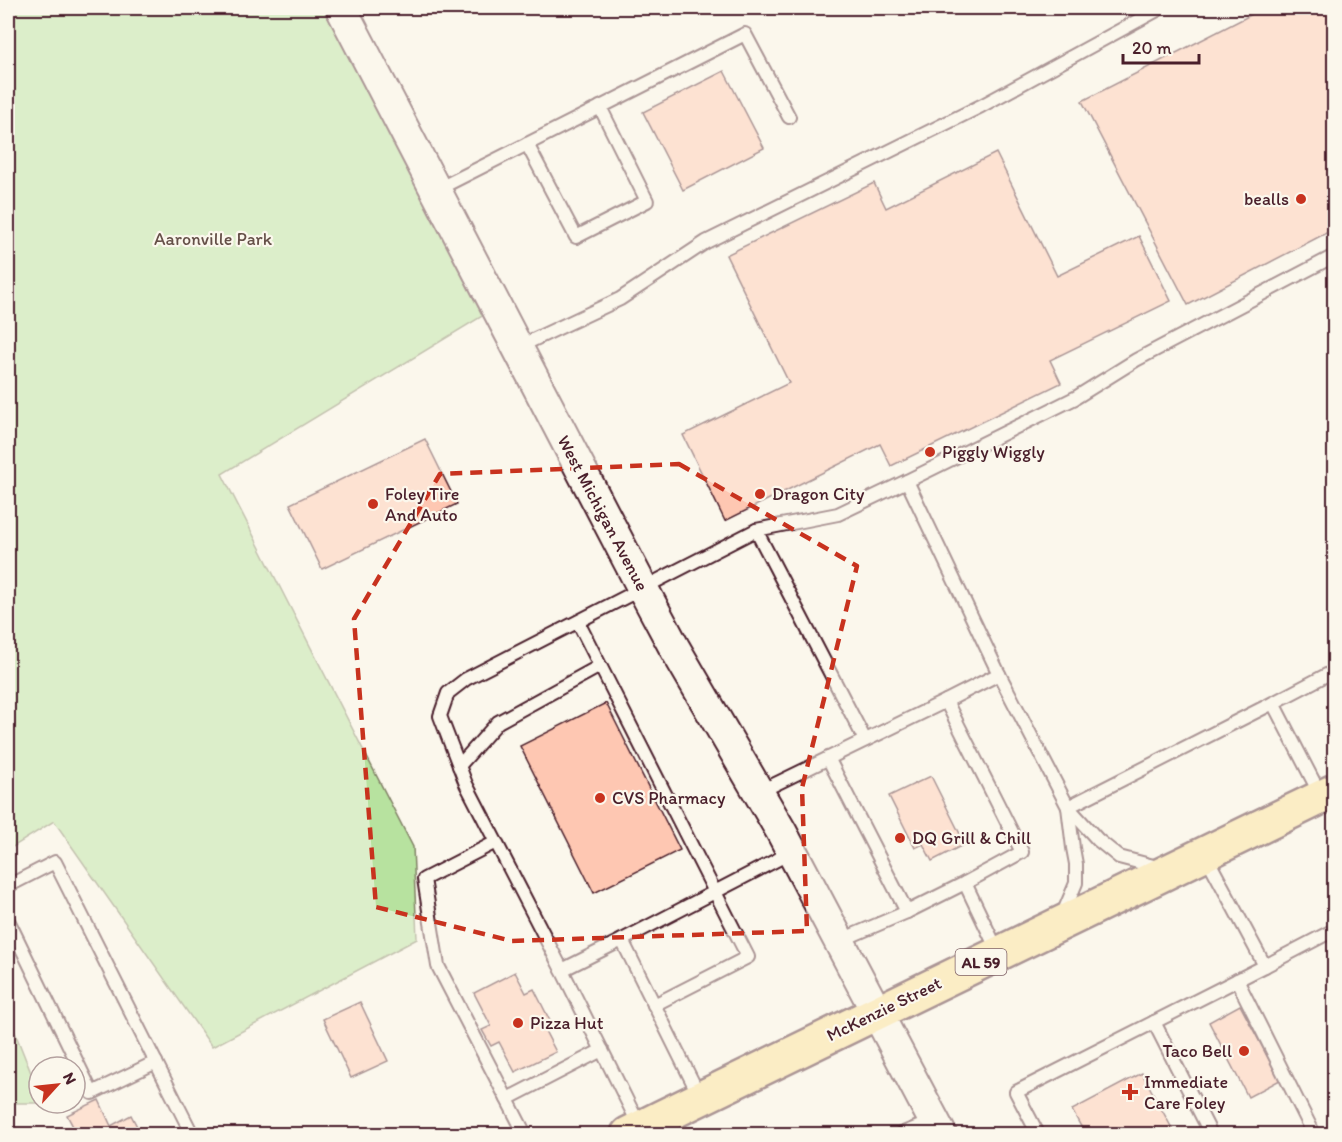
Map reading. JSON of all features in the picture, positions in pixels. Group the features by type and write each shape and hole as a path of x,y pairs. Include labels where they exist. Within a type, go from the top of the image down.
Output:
{"main road":[{"name":"McKenzie Street","path":"634,1131 1328,794"}],"street":[{"name":"West Michigan Avenue","path":"341,8 643,589 792,852 938,1127"}],"lane":[{"path":"517,348 620,299 706,242 981,106 1161,8"},
{"path":"435,190 745,34 789,117"},
{"path":"527,144 576,237 647,201 600,107"},
{"path":"634,1131 602,1050 465,784 440,716 448,693 466,679 756,530 838,514 907,482 1075,398 1136,360 1335,256"},
{"path":"907,482 999,674 1068,807 1098,840 1119,857 1171,870"},
{"path":"756,530 865,740"},
{"path":"578,622 748,957 654,1005"},
{"path":"459,766 498,722 600,666"},
{"path":"1068,807 1335,672"},
{"path":"759,793 999,674"},
{"path":"839,941 907,912 1022,852 946,701"},
{"path":"1273,703 1328,794"},
{"path":"828,759 907,912"},
{"path":"1058,924 1076,883 1076,864 1068,807"},
{"path":"495,842 424,879 438,966 525,1134"},
{"path":"562,970 792,852"},
{"path":"1204,854 1265,966"},
{"path":"8,886 55,862 192,1134"},
{"path":"964,884 999,953"},
{"path":"8,921 92,1093 156,1062"},
{"path":"1038,1134 1016,1092 1335,930"},
{"path":"622,940 700,1098"},
{"path":"1237,980 1314,1134"},
{"path":"1154,1022 1211,1134"},
{"path":"507,1099 602,1050"},
{"path":"901,1134 938,1127"}],"highlighted area":[{"path":"679,464 857,566 802,788 807,931 512,941 376,907 354,619 440,474"}],"green space":[{"name":"Aaronville Park","path":"8,8 323,8 484,315 222,474 413,847 417,939 212,1047 54,821 8,850"},
{"path":"8,1015 27,1063 27,1103 8,1103"}],"building":[{"path":"1264,8 1334,8 1334,229 1188,305 1082,101"},
{"path":"724,71 764,148 683,190 643,112"},
{"path":"996,153 1057,276 1139,236 1171,301 1050,360 1061,383 891,466 880,444 725,521 683,435 789,383 726,255 874,183 886,208"},
{"name":"Foley Tire And Auto","path":"425,439 457,504 322,569 290,504"},
{"name":"CVS Pharmacy","path":"606,703 680,850 594,893 520,746"},
{"path":"931,776 965,844 932,861 923,844 915,848 889,796"},
{"name":"Pizza Hut","path":"515,972 526,993 534,989 550,1021 542,1025 556,1052 515,1072 499,1042 491,1046 482,1030 491,1026 474,993"},
{"path":"360,1002 388,1061 351,1078 323,1019"},
{"name":"Taco Bell","path":"1240,1005 1280,1080 1248,1097 1209,1022"},
{"name":"Immediate Care Foley","path":"1142,1073 1175,1134 1085,1134 1072,1110"},
{"path":"99,1100 111,1126 131,1115 141,1134 77,1134 67,1115 87,1115 87,1106"}],"place":[{"name":"bealls","path":"1301,199"},
{"name":"Piggly Wiggly","path":"930,452"},
{"name":"Dragon City","path":"760,494"},
{"name":"Foley Tire And Auto","path":"373,504"},
{"name":"CVS Pharmacy","path":"600,798"},
{"name":"DQ Grill & Chill","path":"900,838"},
{"name":"Pizza Hut","path":"518,1023"},
{"name":"Taco Bell","path":"1244,1051"},
{"name":"Immediate Care Foley","path":"1130,1092"}]}
